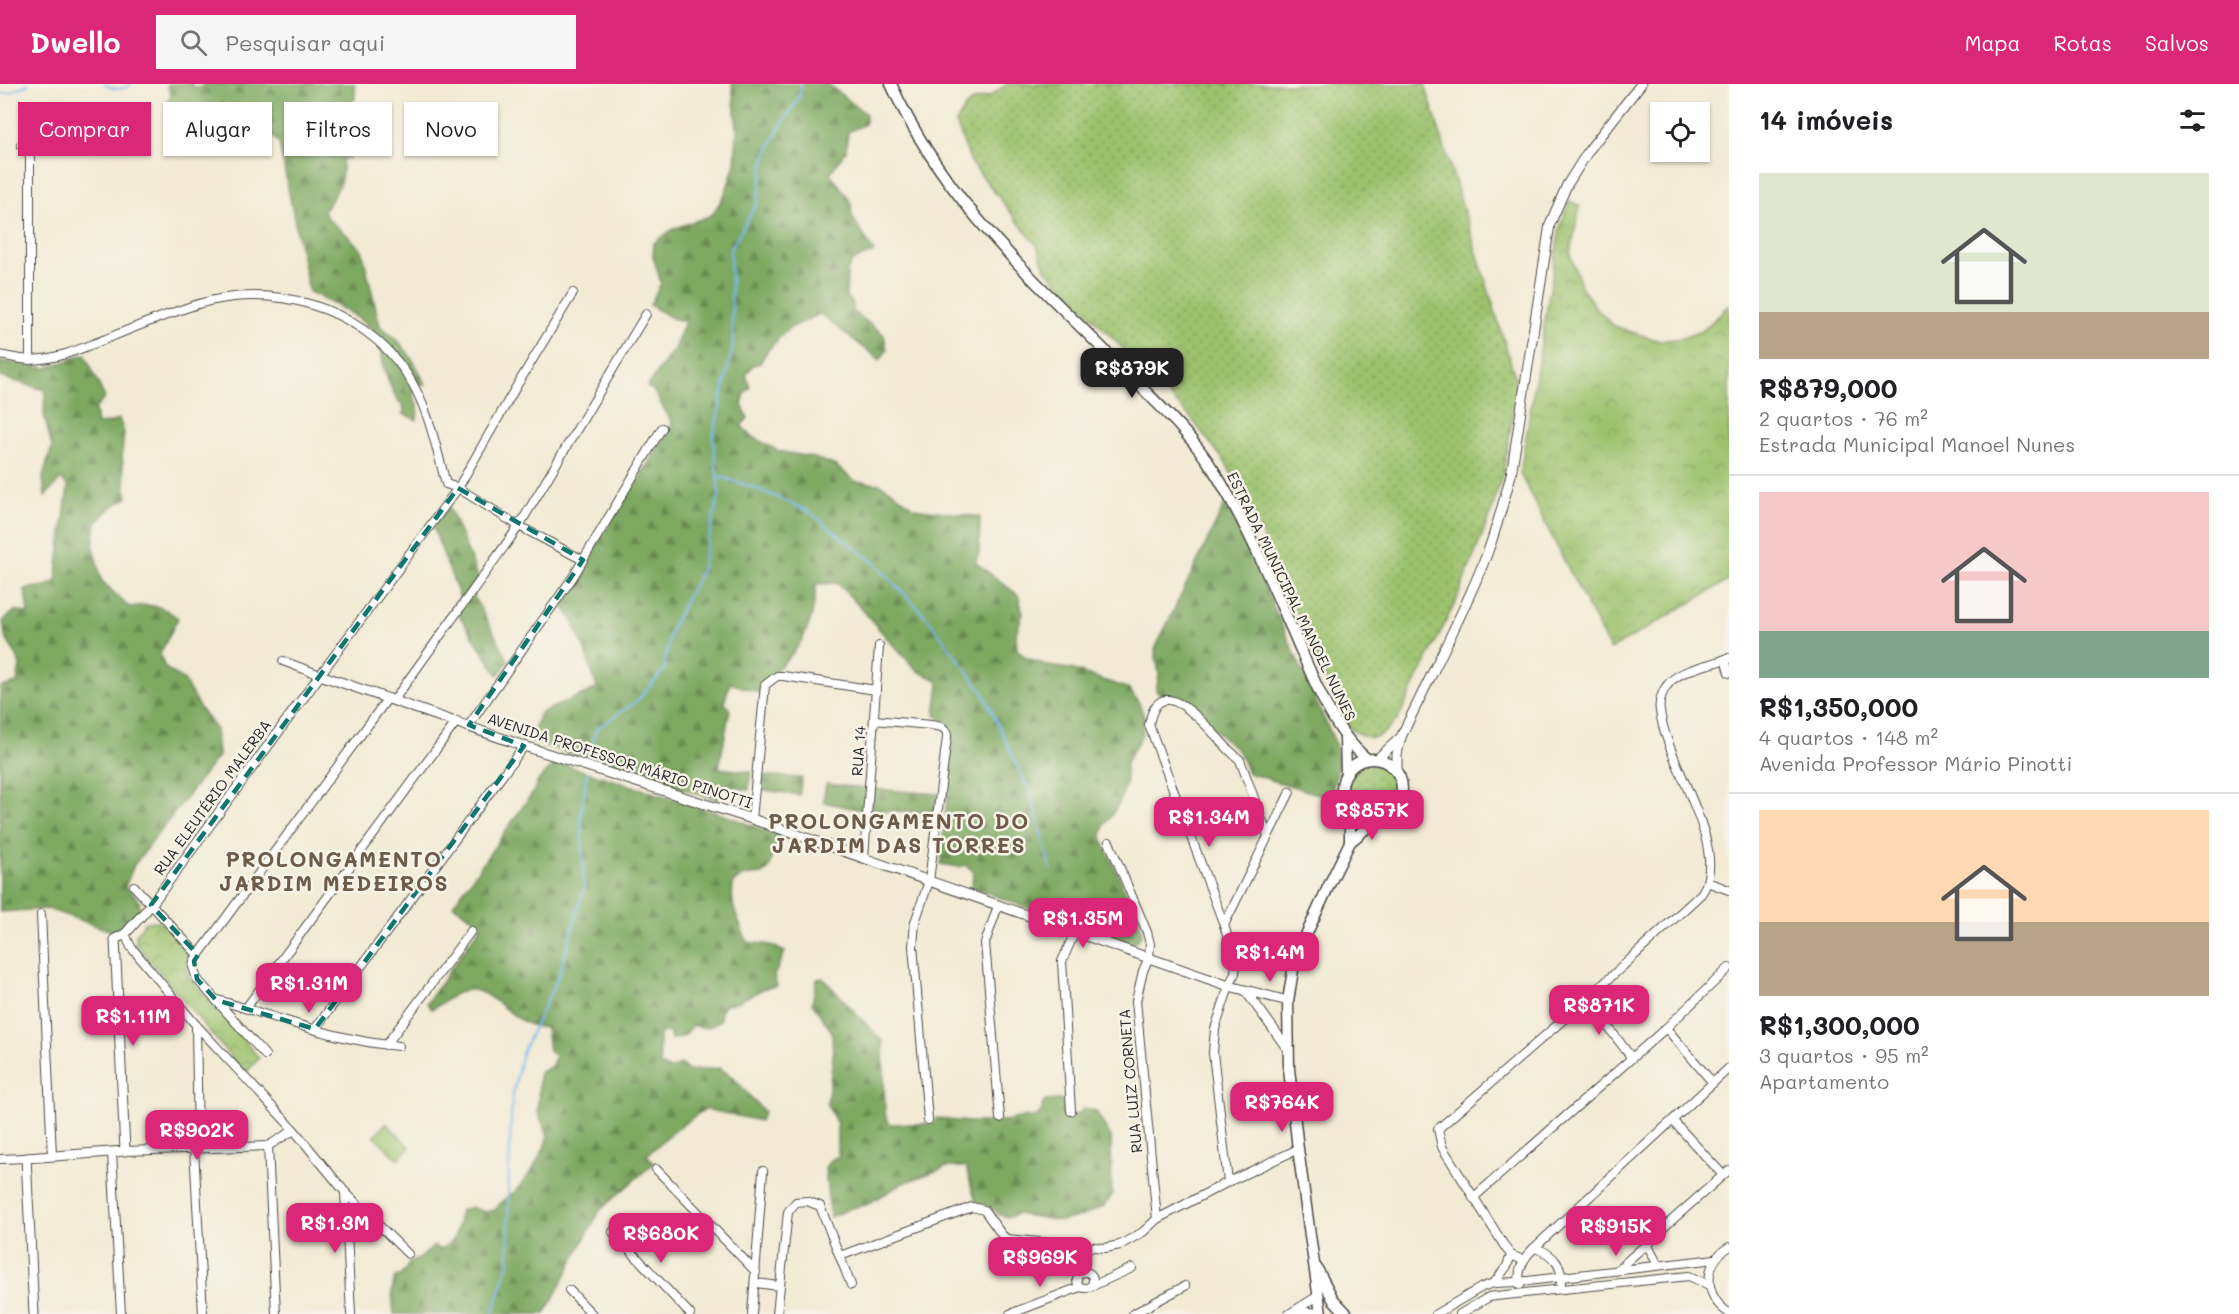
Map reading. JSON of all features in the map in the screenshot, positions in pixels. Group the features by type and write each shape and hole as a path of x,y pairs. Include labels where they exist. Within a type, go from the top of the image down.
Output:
{"main road":[{"name":"ESTRADA MUNICIPAL MANOEL NUNES","path":"891,84 913,129 937,168 971,213 1028,275 1176,423 1213,470 1238,515 1317,686 1345,737 1366,758"},
{"name":"ESTRADA MUNICIPAL MANOEL NUNES","path":"1345,737 1346,771"},
{"path":"1321,1313 1298,1149 1287,1048 1288,1001 1299,948 1350,842 1377,819 1388,814 1396,806 1401,795 1402,783 1397,772 1389,763 1366,758 1355,763 1346,771 1341,794 1350,824 1350,842"},
{"path":"1346,805 1354,814 1365,819 1377,819"},
{"path":"1313,1262 1333,1299 1347,1314"},
{"path":"1318,1296 1333,1299"}],"street":[{"path":"1397,772 1397,754 1401,737 1465,603 1501,514 1511,475 1550,224 1567,185 1589,150 1641,84"},
{"path":"30,156 30,360"},
{"path":"320,675 458,488 573,293"},
{"path":"0,355 30,360 64,355 197,304 237,296 285,298 325,308 352,320 379,340 406,373 425,408 446,484 458,488 519,526 583,560"},
{"path":"265,1055 195,973 193,967 198,955 519,526 646,314"},
{"path":"469,725 583,560 662,428"},
{"name":"RUA 14","path":"864,858 879,646"},
{"path":"1523,1260 1511,1255 1473,1198 1442,1147 1438,1129 1587,999 1701,894 1707,882 1708,863 1705,838 1669,744 1659,710 1662,693 1670,682 1683,673 1727,658 1729,673"},
{"name":"AVENIDA PROFESSOR MÁRIO PINOTTI","path":"283,661 524,746 752,819 1246,992 1288,1001"},
{"name":"RUA ELEUTÉRIO MALERBA","path":"125,1151 114,942 125,934 151,905 320,675"},
{"path":"752,819 764,690 769,682 777,676 783,676 876,690"},
{"path":"1228,1182 1213,1053 1215,1029 1236,965 1224,925 1149,725 1155,706 1170,699 1184,705 1240,760 1268,836"},
{"path":"874,720 942,727 947,732 929,881 915,922 913,946 928,1120"},
{"path":"246,1008 456,721"},
{"path":"1378,759 1401,737"},
{"path":"315,1029 524,746"},
{"path":"1224,925 1290,792"},
{"name":"RUA LUIZ CORNETA","path":"1109,842 1150,944 1149,957 1136,1001 1157,1219"},
{"path":"1707,882 1729,890"},
{"path":"134,886 198,955"},
{"path":"998,906 985,943 1000,1118"},
{"path":"41,914 52,1156"},
{"path":"386,1045 471,931"},
{"path":"1071,1111 1062,961 1075,932"},
{"path":"125,934 131,947 196,1025 294,1130 345,1192 408,1254"},
{"path":"1473,1198 1666,1028 1729,968"},
{"path":"1246,992 1287,1048"},
{"path":"1587,999 1631,1057"},
{"path":"216,1000 315,1029 399,1046"},
{"path":"196,1025 198,1143 194,1148 203,1314"},
{"path":"1666,1028 1713,1083"},
{"path":"1523,1292 1519,1282 1520,1271 1523,1260 1534,1248 1729,1068"},
{"path":"1616,1282 1615,1275 1618,1270 1641,1248 1648,1246 1654,1236 1726,1173 1673,1120"},
{"path":"0,1159 125,1151 268,1146 294,1130"},
{"path":"268,1146 276,1314"},
{"path":"840,1256 972,1207 984,1210 1007,1239 1105,1248 1120,1245 1143,1232 1157,1219 1298,1149"},
{"path":"112,1153 117,1274 122,1314"},
{"path":"26,1158 34,1314"},
{"path":"656,1169 756,1272"},
{"path":"752,1314 763,1171"},
{"path":"345,1192 351,1314"},
{"path":"777,1314 788,1212 796,1202 817,1203 824,1213 851,1285"},
{"path":"613,1232 690,1314"},
{"path":"1648,1246 1658,1265"},
{"path":"1728,1313 1717,1304 1709,1285 1710,1271 1715,1259 1729,1247"},
{"path":"1534,1248 1545,1251 1560,1267 1560,1288"},
{"path":"1494,1283 1507,1266 1511,1255"},
{"path":"1436,1314 1482,1287 1494,1283 1715,1259"},
{"path":"1010,1314 1080,1287 1089,1288 1132,1268"},
{"path":"1080,1287 1077,1277 1082,1273 1088,1272 1111,1277"},
{"path":"1088,1272 1094,1280 1089,1288"},
{"path":"1460,1314 1489,1298 1523,1292 1689,1276 1709,1285"},
{"path":"756,1283 779,1286"},
{"path":"1138,1313 1185,1286"},
{"path":"569,1290 592,1314"},
{"path":"1292,1313 1318,1296"},
{"path":"1292,1313 1321,1313"}],"highlighted area":[{"path":"458,488 583,560 469,725 524,746 315,1029 216,1000 197,979 194,961 198,955 151,905"}],"green space":[{"path":"192,84 192,87 200,87 205,84 355,84 355,99 352,102 284,102 284,156 349,156 349,158 342,159 339,186 324,211 327,218 362,250 380,326 401,344 421,376 425,385 418,385 413,393 418,407 417,420 403,414 404,408 389,384 382,357 381,338 347,311 309,292 279,143 272,136 272,102 167,102 171,95 167,85"},
{"path":"732,84 828,84 866,114 865,124 848,132 846,151 830,173 847,196 851,204 852,217 874,252 852,261 847,271 846,297 853,303 853,311 884,335 887,350 880,360 820,314 788,329 767,351 760,363 753,365 746,374 750,388 745,393 742,405 748,418 741,426 755,438 778,451 815,458 836,466 855,481 880,484 914,508 980,517 979,552 975,562 1018,595 1023,613 1016,633 1017,649 1025,657 1047,666 1071,669 1129,689 1139,703 1144,716 1142,735 1126,762 1126,783 1119,804 1104,826 1102,833 1103,842 1142,932 1139,939 1130,945 971,887 974,872 965,865 959,867 941,864 952,737 944,722 935,715 939,683 916,669 837,583 816,584 812,612 803,638 792,654 769,676 761,693 730,683 724,703 730,709 719,768 751,772 749,790 719,784 718,800 530,741 540,713 597,688 578,632 560,602 669,434 672,423 653,390 647,387 674,349 685,322 672,318 650,305 661,283 653,256 654,243 673,229 712,215 725,194 735,164 737,128"},
{"path":"1007,84 1425,84 1518,386 1503,472 1492,510 1457,599 1398,719 1385,732 1368,737 1346,725 1247,501 1225,462 1190,417 1045,269 1038,247 971,162 956,123 965,108 973,101 991,96"},
{"path":"1569,201 1580,206 1570,254 1582,288 1595,307 1614,326 1659,341 1682,338 1702,331 1729,305 1729,580 1610,650 1520,474 1560,227"},
{"path":"85,354 105,398 95,409 97,424 119,419 124,432 122,456 127,498 114,505 96,523 93,546 101,580 129,607 155,606 178,618 160,654 165,668 184,680 199,707 216,730 218,756 134,865 125,887 138,899 139,910 129,924 117,933 48,909 0,912 0,687 17,683 20,666 17,656 5,637 3,621 16,610 28,614 25,589 46,586 56,581 68,486 61,479 45,496 43,476 52,447 44,415 45,390 0,377 0,361 47,368"},
{"path":"1226,502 1334,740 1339,761 1331,798 1248,773 1239,752 1179,697 1169,694 1162,696 1156,691 1159,675 1155,649"},
{"path":"449,506 479,579 474,597 509,661 498,675 459,615 460,598 433,527"},
{"path":"556,762 724,815 785,838 774,849 769,869 761,874 744,876 734,881 732,898 735,913 747,942 771,945 785,952 774,976 777,986 765,988 737,1002 725,1005 721,1010 720,1020 710,1027 692,1025 684,1036 675,1039 671,1039 669,1032 659,1033 660,1065 670,1070 681,1064 688,1071 719,1068 733,1077 764,1112 760,1121 705,1109 674,1131 647,1155 654,1163 600,1210 545,1314 394,1314 392,1291 395,1277 402,1275 410,1262 419,1259 434,1246 440,1250 454,1239 461,1210 471,1207 485,1212 495,1210 505,1198 516,1191 533,1169 548,1135 538,1112 539,1073 552,1066 555,1056 549,1051 546,1027 536,1027 526,1023 487,995 477,991 463,991 431,1009 427,1003 481,926 453,905 534,791 540,778"},
{"path":"1371,765 1388,772 1395,789 1388,806 1371,813 1354,806 1347,789 1354,772"},
{"path":"758,775 802,778 799,795 758,789"},
{"path":"826,784 866,788 862,810 823,802"},
{"path":"873,789 938,794 935,813 872,810"},
{"path":"158,921 167,926 190,958 186,968 188,975 259,1058 245,1074 136,944 136,935 145,922"},
{"path":"823,978 883,1042 885,1114 890,1124 933,1124 936,1118 977,1122 1034,1118 1041,1112 1044,1101 1060,1100 1067,1105 1069,1116 1078,1114 1084,1108 1096,1111 1111,1137 1112,1195 1104,1206 1083,1216 1060,1221 1017,1214 1009,1217 999,1215 993,1208 976,1203 966,1167 947,1167 903,1183 866,1205 851,1208 830,1217 825,1168 830,1160 839,1156 837,1124 827,1104 833,1058 832,1032 812,1003 817,979"},
{"path":"386,1123 410,1147 398,1159 374,1136"}],"waterway":[{"path":"0,94 9,93 28,84"},
{"path":"105,84 118,89 131,84"},
{"path":"591,753 595,730 638,700 664,670 670,631 701,571 719,495 713,437 733,347 730,250 757,203 765,156 793,108 800,94 801,84"},
{"path":"718,476 758,489 808,511 872,561 925,615 983,692 1029,791 1051,869"},
{"path":"493,1314 509,1263 508,1191 512,1098 522,1053 559,975 584,888 581,814 587,772"}],"district":[{"name":"PROLONGAMENTO DO JARDIM DAS TORRES","path":"899,832"},
{"name":"PROLONGAMENTO JARDIM MEDEIROS","path":"334,870"}]}
